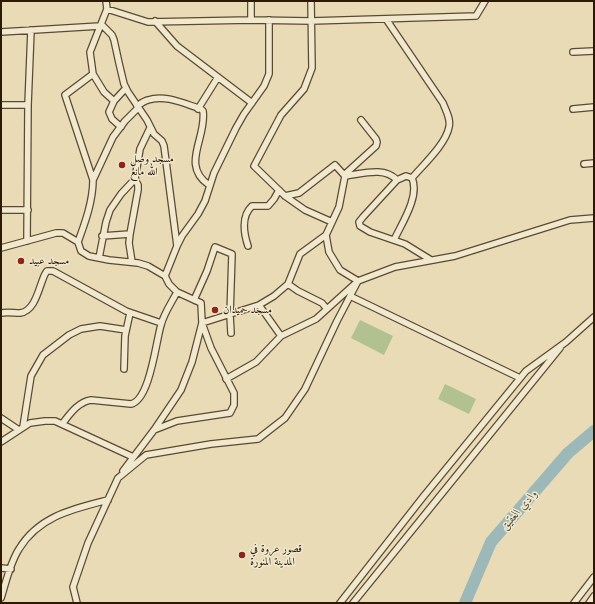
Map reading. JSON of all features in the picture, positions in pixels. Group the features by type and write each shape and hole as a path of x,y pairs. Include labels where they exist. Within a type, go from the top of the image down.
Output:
{"street":[{"path":"106,1 107,8 90,52 93,74 104,92 114,101"},
{"path":"251,1 251,20"},
{"path":"311,1 312,68 304,89 281,115 254,166 285,196 305,210 332,222"},
{"path":"107,8 148,22 251,20 312,21 476,16 485,1"},
{"path":"386,19 443,103 449,119 450,127 448,133 436,152 412,178"},
{"path":"165,276 182,236 198,214 214,173 236,128 264,86 269,74 269,20"},
{"path":"155,21 177,46 252,103"},
{"path":"1,32 100,25 112,35 126,88 137,107 147,120 150,128 162,141 164,146 177,246"},
{"path":"27,241 28,105 31,30"},
{"path":"573,52 594,51"},
{"path":"93,74 65,95 93,180 93,189 78,242 81,251 89,256 138,263 148,266 165,276 169,284 177,292 201,303 202,323 211,348 234,393 234,405 230,413 177,421 154,430"},
{"path":"198,108 218,77"},
{"path":"121,127 112,119 109,112 114,101 126,88"},
{"path":"93,180 113,137 137,107 148,100 160,99 172,100 203,111 204,117 196,165 199,176 209,185"},
{"path":"1,105 28,105"},
{"path":"573,109 594,107"},
{"path":"202,323 259,305 274,296 288,284 300,254 326,235 339,207 344,175 376,146 376,139 361,120"},
{"path":"99,258 102,236 110,210 121,194 135,179 140,149 150,128"},
{"path":"584,164 594,163"},
{"path":"285,196 299,193 336,165 344,175"},
{"path":"344,175 379,172 393,176 397,180"},
{"path":"412,178 406,176 397,180 363,217 360,222 360,226 362,229 404,244 431,260"},
{"path":"394,240 412,200 415,189 412,178"},
{"path":"132,262 129,243 138,190 138,185 135,179"},
{"path":"248,246 244,227 248,210 252,206 268,206 279,190"},
{"path":"1,210 28,210"},
{"path":"226,379 256,362 282,336 316,319 358,281 395,267 455,256 570,220 594,218"},
{"path":"1,248 56,233 63,233 78,242"},
{"path":"102,236 130,234"},
{"path":"326,235 329,252 340,270 358,281"},
{"path":"194,300 207,271 215,246 232,254 230,315 231,333"},
{"path":"1,313 21,313 27,310 34,302 44,274 47,271 50,271 64,277 115,306 130,313 161,323"},
{"path":"118,478 146,455 258,438 285,418 305,389 337,321 358,281"},
{"path":"288,284 298,291 322,303 327,309"},
{"path":"62,424 73,411 85,401 91,400 131,404 137,401 148,379 154,361 161,323 177,292"},
{"path":"350,296 520,378"},
{"path":"259,305 282,336"},
{"path":"124,369 126,330 130,313"},
{"path":"340,603 423,496 526,371 566,342 594,317"},
{"path":"77,603 73,587 88,543 118,478 154,430 181,390 192,362 202,323"},
{"path":"21,429 31,376 43,355 69,335 81,329 100,326 126,330"},
{"path":"353,603 566,342"},
{"path":"1,418 21,429"},
{"path":"1,442 30,423 55,421 133,458"},
{"path":"1,598 18,550 32,532 56,516 74,508 108,500"},
{"path":"1,568 11,569"},
{"path":"574,603 594,577"},
{"path":"589,603 594,596"}],"green space":[{"path":"360,320 393,336 384,355 351,338"},
{"path":"445,384 476,399 469,414 438,399"}],"waterway":[{"name":"وادي العقيق","path":"465,603 491,542 568,453 594,431"}],"place":[{"name":"مسجد وصل الله مانع","path":"122,165"},
{"name":"مسجد عبيد","path":"21,261"},
{"name":"مسجد حميدان","path":"215,310"},
{"name":"قصور عروة في المدينة المنورة","path":"242,555"}]}
